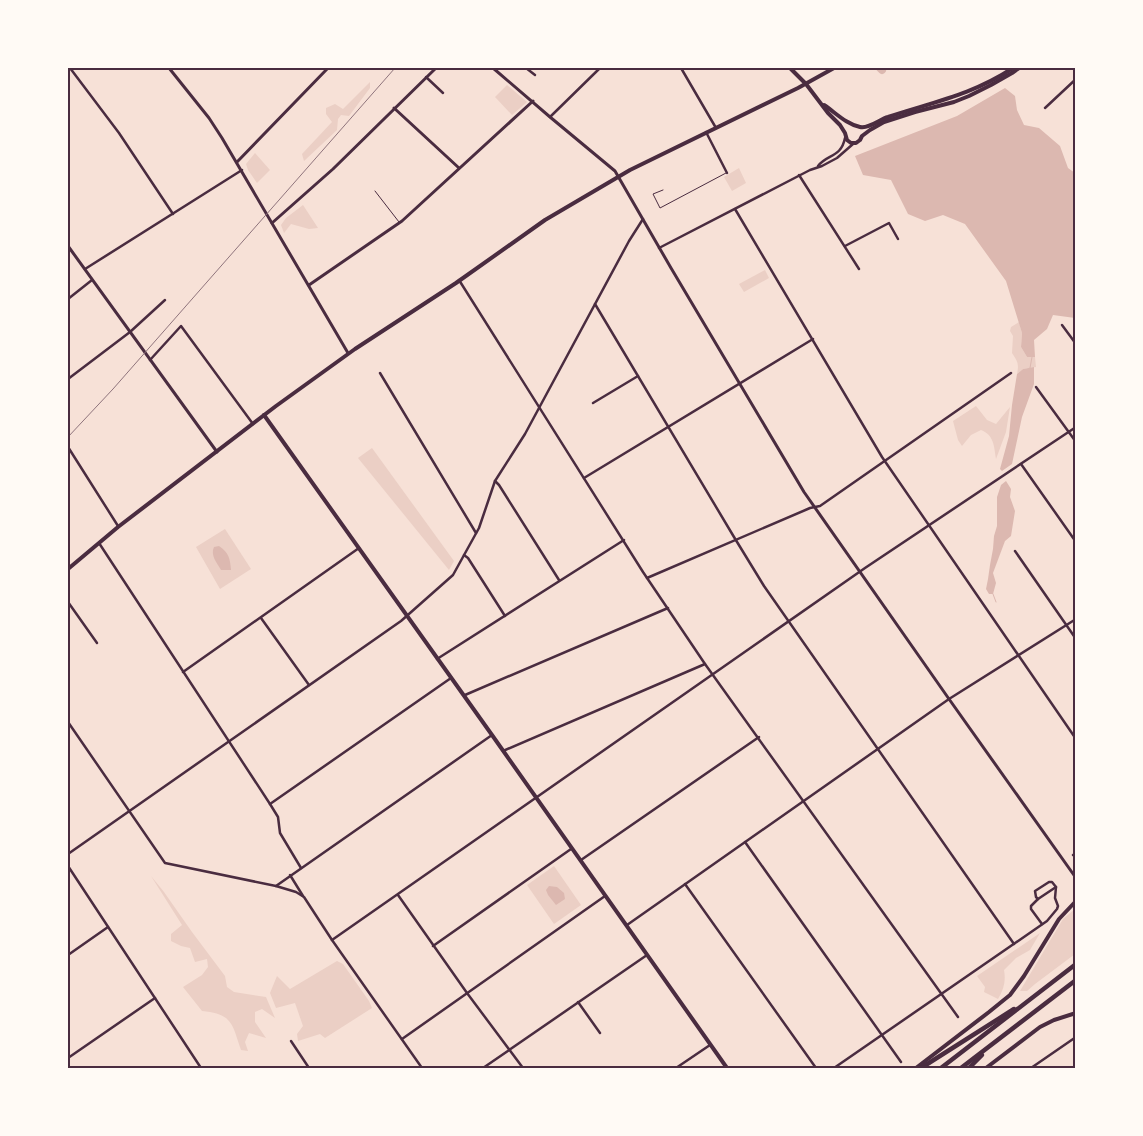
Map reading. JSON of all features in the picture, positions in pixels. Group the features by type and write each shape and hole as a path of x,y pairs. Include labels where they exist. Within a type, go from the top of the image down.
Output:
{"highway":[{"path":"941,1068 1076,964"},
{"path":"961,1068 1076,980"},
{"path":"921,1068 1034,996"},
{"path":"969,1068 995,1042"}],"main road":[{"path":"790,68 840,125 849,142 853,143 858,142 862,136 884,122 954,102 979,92 1019,68"},
{"path":"68,569 118,527 264,415 348,354 459,280 535,226 619,176 806,84 834,68"},
{"path":"822,104 852,125 859,127 868,126 886,117 964,93 989,82 1013,68"},
{"path":"845,135 848,127 852,125"},
{"path":"859,127 862,130 862,136"},
{"path":"264,415 727,1068"},
{"path":"916,1068 1010,995 1059,919 1076,901"},
{"path":"986,1068 992,1067 1040,1027 1076,1013"}],"street":[{"path":"70,68 119,134 173,214"},
{"path":"169,68 209,118 237,162 348,354"},
{"path":"237,162 328,68"},
{"path":"272,222 333,169 436,68"},
{"path":"493,68 619,176 659,248 799,483 1076,878"},
{"path":"526,68 535,75"},
{"path":"550,117 600,68"},
{"path":"681,68 716,128"},
{"path":"426,77 442,93"},
{"path":"1045,108 1076,79"},
{"path":"309,285 399,223 533,101"},
{"path":"394,108 459,168"},
{"path":"706,132 727,173"},
{"path":"659,248 818,166 839,152 843,146 845,135"},
{"path":"818,166 822,166 837,158 853,143"},
{"path":"85,269 242,170"},
{"path":"799,176 859,269"},
{"path":"735,209 884,461 1076,739"},
{"path":"68,854 407,616 455,573 476,533 495,481 522,439 643,219"},
{"path":"845,246 889,223 898,239"},
{"path":"68,246 216,452"},
{"path":"68,299 92,280"},
{"path":"459,280 647,578 713,674 958,1017"},
{"path":"68,379 130,332 165,300"},
{"path":"595,304 764,586 1014,944"},
{"path":"1062,325 1076,344"},
{"path":"150,360 181,326 253,424"},
{"path":"584,478 812,339"},
{"path":"647,578 810,508 820,506 1011,373"},
{"path":"380,374 476,533"},
{"path":"593,403 638,376"},
{"path":"1036,387 1076,442"},
{"path":"332,940 788,621 1076,427"},
{"path":"68,448 118,527"},
{"path":"1020,464 1076,542"},
{"path":"495,481 559,580"},
{"path":"437,659 624,540"},
{"path":"99,544 270,804 278,817 280,833 301,868"},
{"path":"184,672 359,548"},
{"path":"1015,551 1076,639"},
{"path":"464,555 468,558 504,616"},
{"path":"68,602 97,643"},
{"path":"464,696 668,608"},
{"path":"261,618 309,685"},
{"path":"626,926 949,699 1076,620"},
{"path":"503,751 706,664"},
{"path":"270,804 451,678"},
{"path":"68,722 165,863 276,886 296,892 304,898"},
{"path":"276,886 492,735"},
{"path":"580,861 758,737"},
{"path":"745,842 901,1062"},
{"path":"433,946 571,849"},
{"path":"68,866 201,1068"},
{"path":"290,876 332,940 422,1068"},
{"path":"834,1068 1047,921 1057,910 1058,906 1054,898 1056,887 1052,882 1035,891 1038,899"},
{"path":"685,884 816,1068"},
{"path":"1042,924 1030,909 1031,906 1056,887"},
{"path":"398,895 523,1068"},
{"path":"401,1040 605,896"},
{"path":"68,955 108,927"},
{"path":"483,1068 647,955"},
{"path":"68,1058 155,998"},
{"path":"578,1002 600,1033"},
{"path":"1031,1068 1076,1037"},
{"path":"291,1041 309,1068"},
{"path":"676,1068 710,1045"}],"lane":[{"path":"663,190 653,194 660,208 727,173"},
{"path":"375,191 399,223"}],"shaded area":[{"path":"370,82 370,88 349,116 341,115 338,119 337,130 304,161 302,154 332,122 326,114 326,108 335,104 343,109"},
{"path":"507,85 527,102 512,115 495,97"},
{"path":"1005,88 1015,96 1017,110 1024,125 1039,128 1060,146 1068,168 1075,173 1075,318 1053,315 1047,329 1034,340 1035,357 1027,357 1021,347 1022,333 1006,281 965,224 943,215 925,221 908,214 891,180 863,175 855,156 957,116"},
{"path":"255,153 270,170 257,183 246,164"},
{"path":"739,168 746,183 732,191 724,177"},
{"path":"303,205 318,228 309,229 291,224 284,233 281,225 286,218"},
{"path":"765,270 769,278 744,292 739,284"},
{"path":"1019,322 1022,333 1021,347 1027,357 1035,357 1036,367 1023,369 1017,374 1018,365 1012,353 1013,336 1010,331 1011,327"},
{"path":"1034,367 1034,384 1022,417 1012,464 1002,471 1000,469 1009,436 1017,374 1023,369"},
{"path":"976,406 987,420 996,424 1010,407 1006,432 996,459 991,438 981,430 971,435 962,446 958,440 953,421"},
{"path":"372,448 454,561 449,570 358,458"},
{"path":"1006,481 1011,489 1010,497 1015,511 1011,536 1005,541 993,573 996,583 993,594 989,594 986,589 997,526 997,497 1001,485"},
{"path":"225,529 251,569 220,589 196,547"},
{"path":"219,546 228,556 231,570 221,570 214,559 214,547"},
{"path":"554,866 581,905 554,924 527,885"},
{"path":"151,876 225,976 227,987 234,992 266,997 275,1018 262,1009 255,1012 255,1022 266,1038 249,1033 245,1042 248,1051 241,1050 233,1027 226,1018 212,1012 202,1011 183,987 202,975 208,967 207,959 195,962 190,948 171,941 171,934 182,925"},
{"path":"549,886 557,887 564,893 565,899 556,905 546,890"},
{"path":"1075,909 1075,954 1027,991 1020,991 1063,919"},
{"path":"1040,933 1030,950 1016,958 1004,970 1004,985 998,999 984,992 985,987 977,976"},
{"path":"337,961 343,964 372,1008 325,1038 320,1034 298,1041 297,1034 303,1026 295,1003 276,1008 270,993 277,976 290,989"}],"waterway":[{"path":"1030,368 1032,357"},
{"path":"993,594 996,602"}],"railway":[{"path":"68,437 113,389 395,68"}]}
